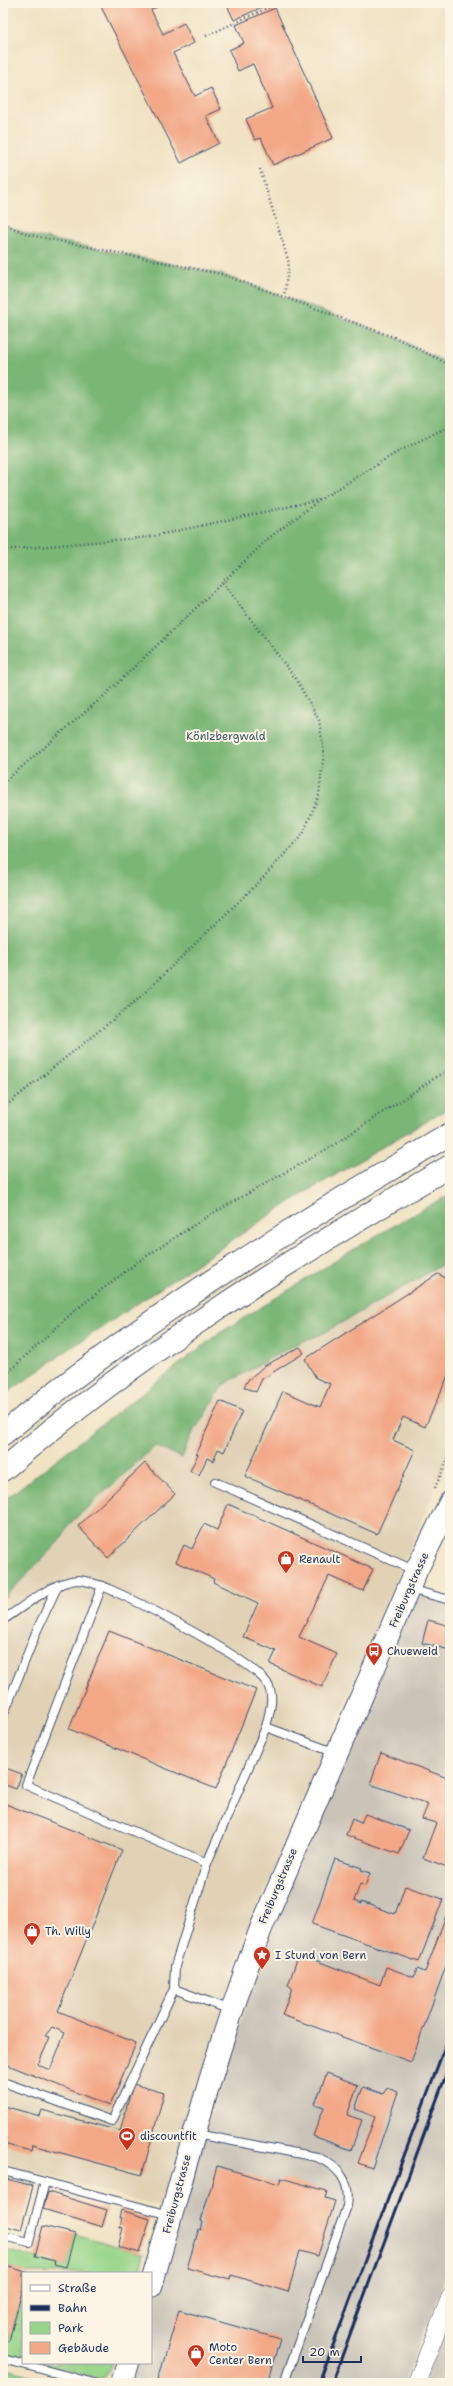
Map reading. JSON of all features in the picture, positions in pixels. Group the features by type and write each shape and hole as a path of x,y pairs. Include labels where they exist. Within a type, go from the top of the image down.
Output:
{"main road":[{"path":"3,1434 88,1367 183,1300 296,1226 450,1134"},
{"path":"3,1470 98,1393 186,1330 315,1246 450,1166"},
{"name":"Freiburgstrasse","path":"152,2282 193,2133 231,2011 262,1926 412,1580 450,1504"},
{"path":"122,2383 128,2364"}],"street":[{"path":"416,2383 450,2297"}],"lane":[{"path":"215,1482 450,1600"},
{"path":"3,1620 58,1585 79,1580 102,1586 132,1599 207,1641 260,1674 268,1685 271,1697 266,1727 207,1863 175,1966 174,1989 112,2120 3,2082"},
{"path":"3,1716 58,1585"},
{"path":"102,1586 26,1785 207,1863"},
{"path":"266,1727 336,1753"},
{"path":"174,1989 231,2011"},
{"path":"193,2133 317,2157 329,2162 340,2172 346,2184 348,2196 347,2206 284,2383"},
{"path":"3,2171 171,2215"},
{"path":"3,2236 29,2242 45,2182"},
{"path":"3,2359 94,2383"}],"path":[{"path":"206,36 278,3"},
{"path":"447,3 450,7"},
{"path":"260,169 289,263 284,296"},
{"path":"3,224 30,235 221,274 399,339 450,365"},
{"path":"3,783 105,695 270,537 321,499 399,451 450,426"},
{"path":"3,550 150,537 321,499"},
{"path":"3,1108 136,1001 260,881 303,834 316,802 324,753 318,720 296,679 222,582"},
{"path":"3,1377 74,1310 139,1261 213,1213 314,1157 450,1068"}],"shaded area":[{"path":"450,1260 450,1453 238,1956 167,2209 3,2163 3,1599 63,1537 67,1526 155,1446 182,1458 188,1441 223,1385 300,1342 322,1334"},
{"path":"416,1593 450,1603 450,2265 404,2383 131,2383 136,2364 152,2364 152,2303 241,2018 292,1879"},
{"path":"450,2282 450,2383 409,2383"}],"green space":[{"name":"Könizbergwald","path":"3,224 30,235 221,274 399,339 450,365 450,1107 288,1203 65,1352 3,1396"},
{"path":"450,1194 450,1260 322,1334 300,1342 223,1385 188,1441 182,1458 155,1446 67,1526 63,1537 3,1599 3,1501 218,1334 372,1238"},
{"path":"75,2234 144,2254 139,2272 24,2272 3,2265 3,2249 66,2267"},
{"path":"22,2292 22,2358 3,2353 3,2340 9,2341"},
{"path":"45,2364 112,2364 105,2377 99,2379"},
{"path":"3,2368 33,2376 31,2383 3,2383"}],"building":[{"path":"99,3 165,3 151,10 163,34 184,23 194,43 173,53 195,96 211,88 221,109 206,116 219,143 181,163"},
{"path":"226,3 271,3 234,20"},
{"path":"275,8 333,138 273,165 261,138 255,140 246,119 272,108 253,64 238,71 229,50 244,43 236,25"},
{"path":"438,1274 450,1280 450,1371 425,1427 403,1417 393,1440 415,1450 377,1534 245,1476 283,1391 320,1407 330,1384 316,1378 305,1359"},
{"path":"300,1347 304,1353 262,1379 256,1392 244,1387 248,1380 264,1366"},
{"path":"220,1401 242,1411 224,1452 218,1449 213,1461 207,1458 199,1475 190,1471 198,1454 196,1453"},
{"path":"145,1463 175,1494 108,1558 78,1526"},
{"path":"228,1504 373,1569 363,1591 329,1576 299,1637 337,1654 322,1687 270,1664 276,1651 243,1637 258,1603 213,1582 214,1579 176,1562 184,1545 192,1549 204,1524 217,1530"},
{"path":"428,1620 450,1626 450,1650 422,1643"},
{"path":"109,1631 256,1690 216,1789 69,1729"},
{"path":"381,1753 450,1779 450,1868 423,1858 436,1823 422,1819 428,1804 370,1784"},
{"path":"3,1767 22,1774 16,1789 3,1784"},
{"path":"3,1803 122,1850 58,2011 136,2043 110,2106 3,2063","holes":["52,2027 65,2033 50,2070 38,2065 50,2037 45,2036"]},
{"path":"365,1814 409,1830 399,1854 346,1835 352,1819 361,1823"},
{"path":"335,1859 362,1868 361,1870 370,1873 365,1886 360,1884 354,1901 361,1904 361,1902 395,1914 405,1886 443,1899 419,1962 312,1924"},
{"path":"450,1905 450,1955 411,2062 282,2015 292,1988 288,1985 299,1954 380,1985 386,1967 414,1977 417,1969 425,1972"},
{"path":"327,2073 358,2085 347,2115 362,2120 351,2150 313,2136 324,2107 315,2104"},
{"path":"133,2084 164,2093 142,2175 32,2145 31,2151 3,2144 3,2106 40,2116 42,2110 120,2131"},
{"path":"363,2087 383,2094 387,2088 398,2092 372,2168 358,2163 375,2117 355,2109"},
{"path":"217,2166 279,2184 281,2178 327,2191 325,2198 335,2201 318,2256 300,2251 288,2292 231,2275 230,2280 187,2268 199,2229 201,2230 203,2222 201,2221"},
{"path":"3,2178 33,2186 21,2230 3,2225"},
{"path":"48,2192 107,2210 102,2227 43,2209"},
{"path":"121,2210 150,2219 140,2253 118,2247 123,2228 120,2227 122,2218 119,2218"},
{"path":"43,2226 75,2234 66,2267 54,2264 55,2261 35,2256"},
{"path":"3,2265 26,2272 22,2272 22,2292 9,2341 3,2340"},
{"path":"179,2310 280,2339 267,2383 157,2383"}],"railway":[{"path":"319,2383 450,2033"},
{"path":"332,2383 450,2064"}],"place":[{"name":"Renault","path":"286,1574"},
{"name":"Chueweid","path":"374,1666"},
{"name":"Th. Willy","path":"32,1946"},
{"name":"I Stund von Bern","path":"262,1970"},
{"name":"discountfit","path":"127,2151"},
{"name":"Moto Center Bern","path":"196,2368"}]}
